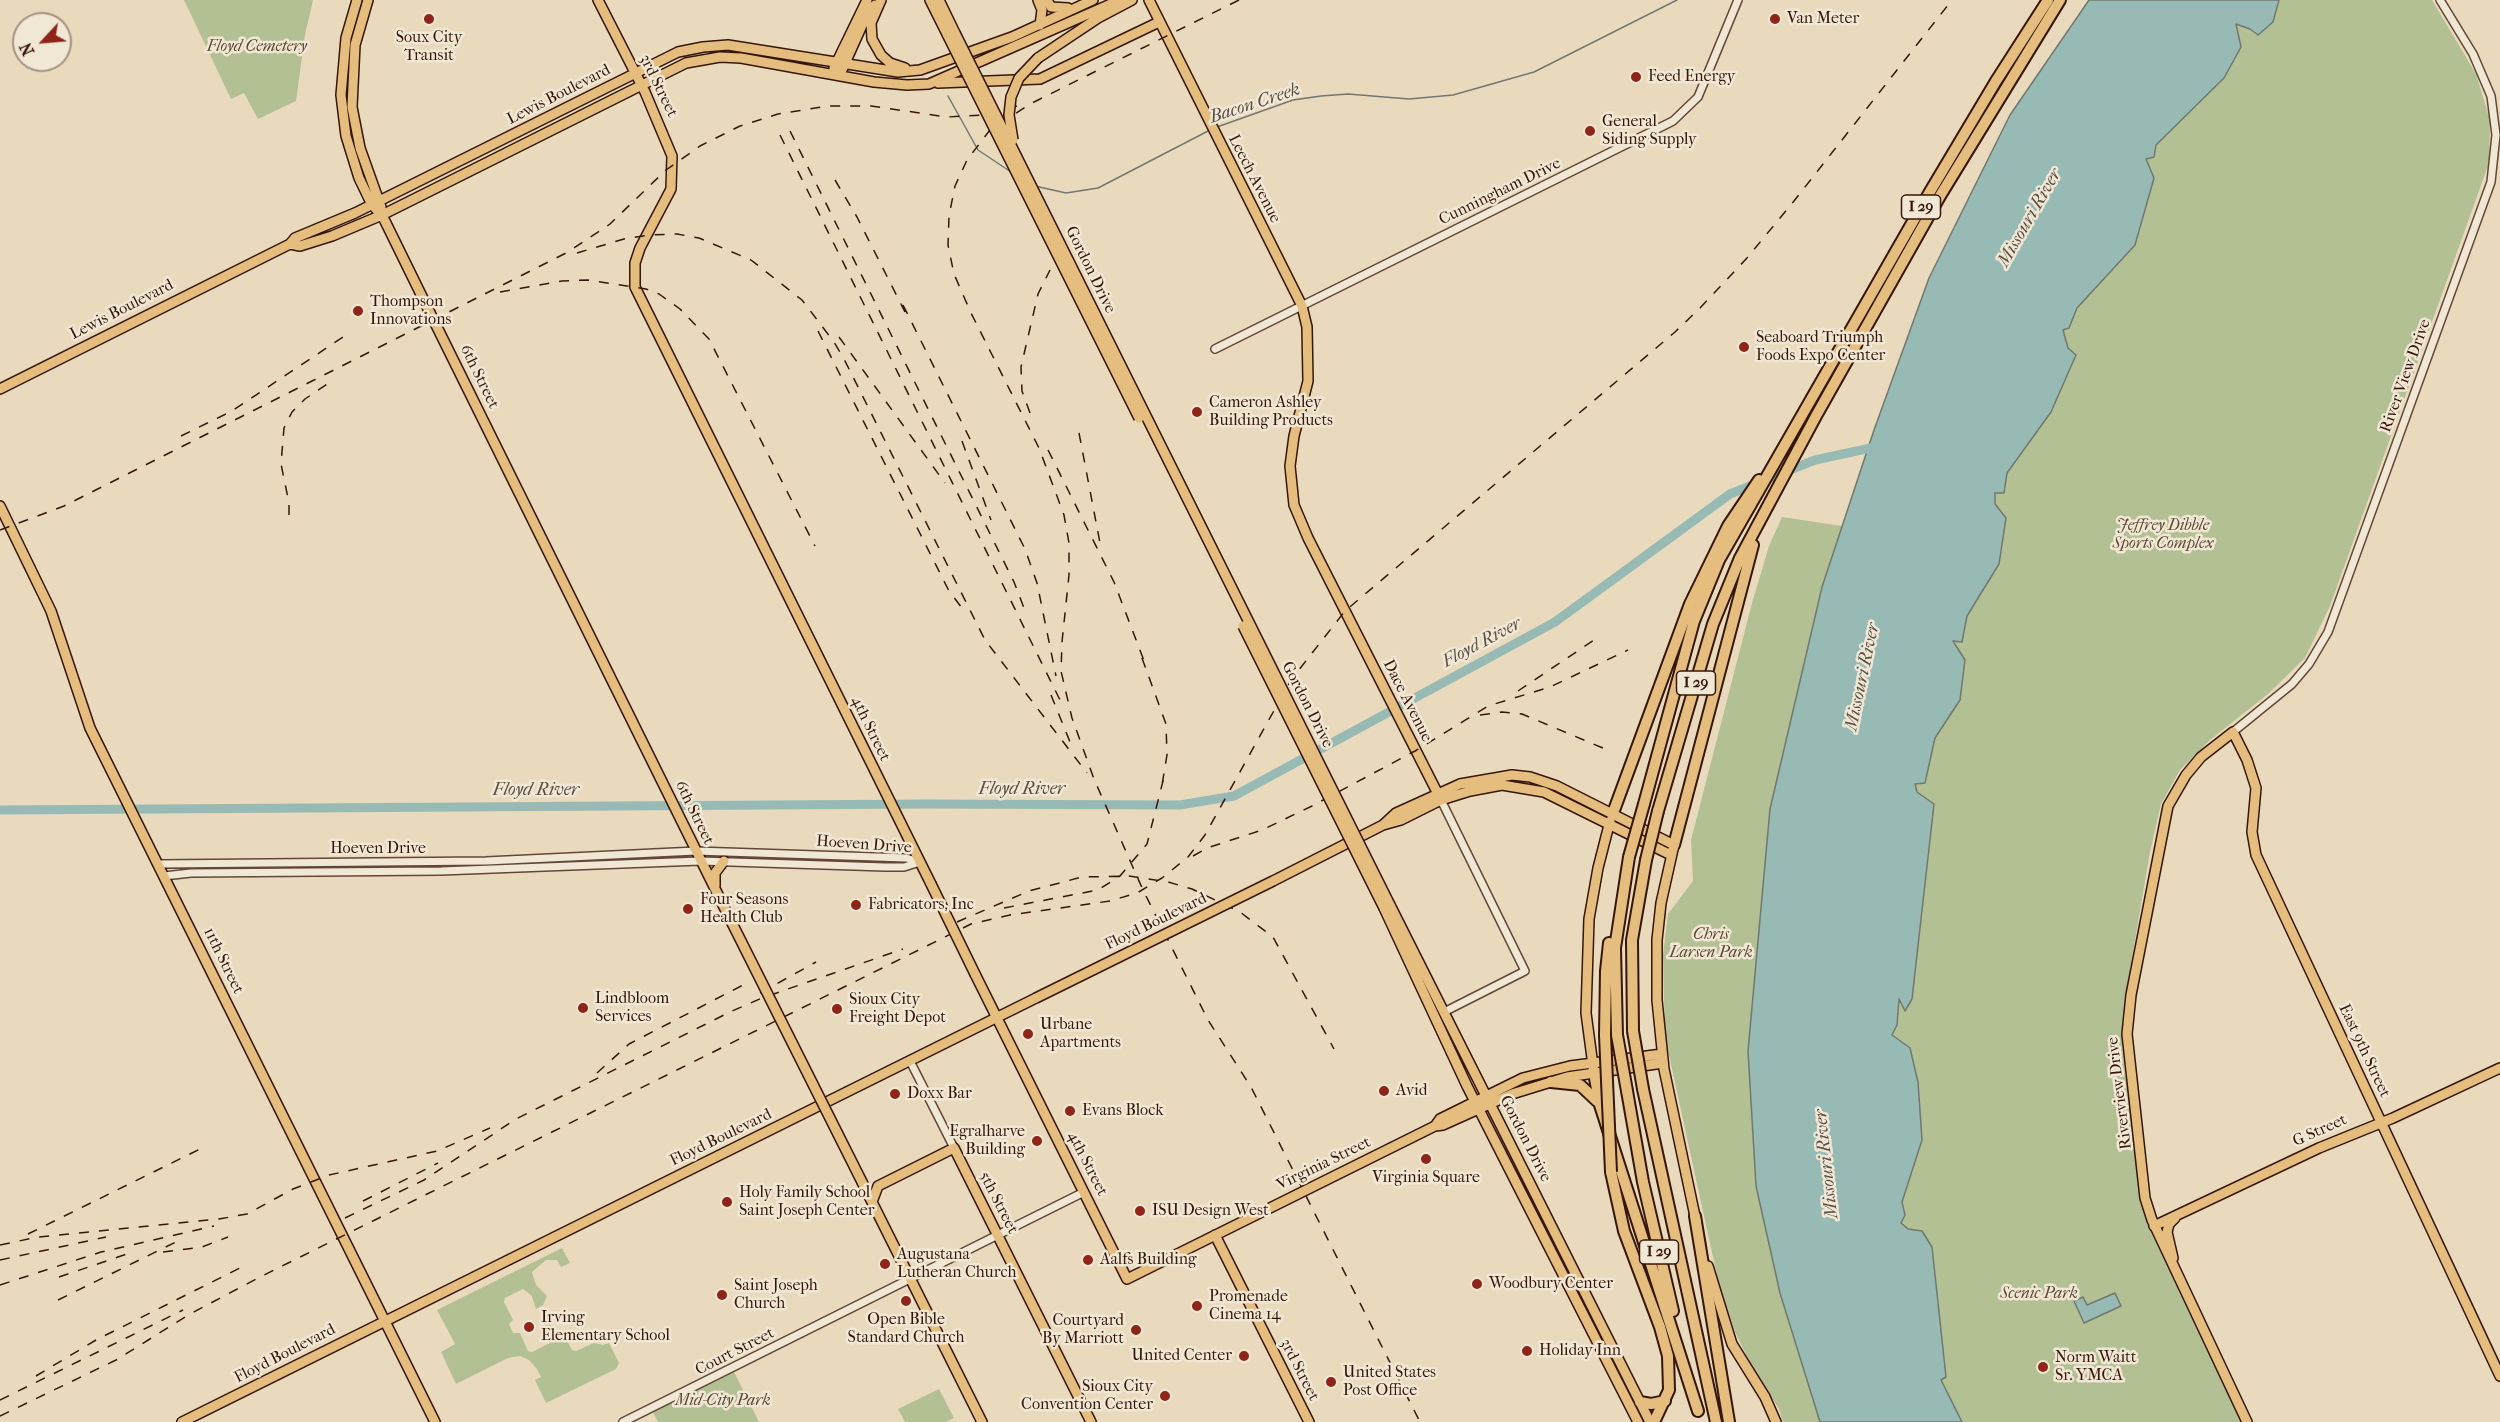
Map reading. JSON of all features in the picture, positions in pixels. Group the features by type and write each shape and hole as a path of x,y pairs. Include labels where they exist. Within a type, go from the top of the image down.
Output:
{"highway":[{"name":"I 29","path":"1700,1416 1643,1182 1617,1035 1615,974 1620,911 1629,857 1694,621 1714,561 1759,480 1775,464 1990,90 2048,0"},
{"name":"I 29","path":"1716,1422 1642,1089 1633,1031 1632,940 1646,860 1658,811 1713,624 1744,558 1816,416 1940,196 2060,0"},
{"path":"1673,850 1744,558"},
{"path":"1613,813 1677,633 1714,561"},
{"path":"1620,911 1611,930 1606,971 1605,1035 1611,1172 1624,1232 1660,1327 1668,1356 1669,1390 1652,1422"},
{"path":"1593,1068 1600,1105 1700,1416"},
{"path":"1551,1082 1580,1085 1592,1093 1600,1105"},
{"path":"1695,1216 1729,1422"},
{"path":"1640,1402 1651,1404 1665,1401"}],"main road":[{"path":"357,0 346,38 341,95 352,158 376,203"},
{"path":"368,0 355,45 352,107 360,148 376,203"},
{"name":"3rd Street","path":"598,0 641,84 672,156 671,189"},
{"path":"836,74 867,0"},
{"path":"840,63 868,12 881,0"},
{"path":"881,0 871,23 875,45 890,63 900,68 920,70 1044,23 1093,0"},
{"path":"928,0 950,31"},
{"name":"Gordon Drive","path":"939,0 950,31 1387,907 1444,1012 1652,1422"},
{"path":"948,0 950,31"},
{"path":"1038,0 1047,33"},
{"path":"929,84 1120,0"},
{"path":"1026,173 1014,142 1010,106 1019,78 1038,58 1098,18 1132,0"},
{"name":"Leech Avenue","path":"1149,0 1302,306 1307,327 1308,381 1294,436"},
{"path":"1044,23 1049,3 1064,9 1082,5"},
{"name":"Lewis Boulevard","path":"290,244 300,246 332,236 382,215 686,63 720,57 897,85 1040,79 1159,22"},
{"name":"Gordon Drive","path":"950,31 1026,173 1387,907 1476,1105 1638,1422"},
{"name":"Lewis Boulevard","path":"0,389 290,244 295,238 376,203 678,52 720,46 756,49 898,72 920,70"},
{"name":"4th Street","path":"671,189 640,248 635,263 634,287 1127,1279"},
{"name":"6th Street","path":"376,203 698,856 982,1422"},
{"name":"Dace Avenue","path":"1294,436 1290,466 1294,505 1439,797"},
{"name":"11th Street","path":"0,506 51,611 86,717 313,1180 435,1422"},
{"name":"East 9th Street","path":"2233,732 2247,760 2256,788 2252,832 2256,855 2500,1376"},
{"name":"Riverview Drive","path":"2233,732 2201,757 2186,775 2168,806 2127,1022 2145,1198 2154,1226 2247,1422"},
{"path":"1439,797 1483,778 1500,775 1530,777 1557,786 1613,813 1673,850"},
{"path":"1439,797 1486,787 1522,787 1560,799 1609,825 1673,850"},
{"name":"Floyd Boulevard","path":"182,1422 1439,797"},
{"path":"1593,1068 1586,1013 1589,920 1598,868 1613,813"},
{"path":"1673,850 1665,880 1657,940 1657,1000 1662,1058 1695,1216 1726,1329 1742,1364 1765,1397 1776,1422"},
{"path":"715,888 715,873 724,861"},
{"path":"1476,1076 1490,1085 1509,1083 1550,1070 1593,1068 1662,1058"},
{"path":"1488,1100 1593,1068"},
{"name":"G Street","path":"2154,1226 2312,1151 2500,1068"},
{"path":"1488,1100 1509,1083"},
{"name":"Virginia Street","path":"1127,1279 1435,1126 1440,1119 1488,1100"},
{"path":"864,1187 878,1186 954,1148"},
{"name":"5th Street","path":"954,1148 1091,1422"},
{"path":"872,1202 878,1186"},
{"path":"2173,1266 2168,1232 2169,1224 2177,1216"},
{"name":"3rd Street","path":"1215,1235 1309,1422"},
{"path":"1626,1399 1629,1422"}],"street":[{"name":"Cunningham Drive","path":"1215,349 1673,121 1698,97 1738,0"},
{"name":"River View Drive","path":"2233,732 2292,684 2309,664 2328,632 2491,182 2496,135 2491,96 2473,54 2440,0"},
{"name":"Dace Avenue","path":"1439,797 1525,971 1444,1012"},
{"name":"Hoeven Drive","path":"158,864 698,856 906,858 920,862"},
{"name":"Hoeven Drive","path":"164,876 191,873 503,870 698,856 724,861 885,867 904,867 920,862"},
{"name":"5th Street","path":"910,1061 954,1148"},
{"name":"Court Street","path":"623,1422 1084,1192"}],"green space":[{"name":"Floyd Cemetery","path":"184,0 313,0 305,35 296,101 258,119 244,93 231,99"},
{"name":"Jeffrey Dibble Sports Complex","path":"2233,0 2432,0 2476,74 2490,120 2489,163 2330,606 2305,658 2268,694 2210,740 2180,770 2161,804 2150,852 2127,987 2122,1046 2134,1134 2153,1231 2242,1422 1934,1422 1869,1073 1908,802 1967,532 2093,235"},
{"name":"Chris Larsen Park","path":"1782,517 1842,526 1822,587 1770,809 1748,1051 1756,1186 1780,1293 1820,1422 1783,1422 1779,1409 1752,1367 1735,1332 1718,1280 1665,1037 1663,955 1668,914 1693,881 1691,840 1752,603 1769,546"},
{"path":"562,1248 570,1263 561,1267 557,1260 546,1260 532,1272 536,1285 547,1296 543,1305 536,1309 532,1296 523,1289 505,1298 504,1302 513,1320 509,1324 513,1333 520,1333 528,1351 532,1352 550,1343 552,1339 543,1321 547,1318 556,1335 564,1335 572,1350 576,1351 594,1343 603,1345 609,1343 619,1363 616,1369 546,1403 535,1380 541,1377 537,1369 529,1360 520,1356 508,1358 456,1384 441,1352 455,1344 437,1310"},
{"name":"Mid-City Park","path":"734,1372 759,1422 658,1422 653,1412"},
{"path":"939,1389 954,1418 946,1422 905,1422 898,1409"}],"water":[{"name":"Missouri River","path":"2089,0 2279,0 2273,22 2258,35 2236,24 2241,47 2224,78 2156,145 2154,157 2146,159 2154,178 2135,245 2077,308 2069,328 2063,330 2068,348 2076,355 2051,412 2007,473 2004,493 1995,493 1995,504 2006,518 1999,564 1967,616 1962,642 1953,641 1965,660 1960,700 1935,738 1925,783 1915,784 1917,792 1934,804 1912,999 1905,1011 1899,999 1897,1025 1892,1035 1910,1048 1918,1082 1922,1140 1902,1202 1905,1215 1901,1223 1908,1229 1922,1231 1932,1247 1946,1377 1941,1380 1962,1422 1820,1422 1780,1293 1756,1186 1748,1051 1770,809 1822,587 1874,430 1929,278 2010,115"},
{"path":"2115,1293 2121,1306 2084,1323 2074,1301 2083,1297 2087,1305"}],"waterway":[{"name":"Bacon Creek","path":"1217,127 1293,100 1321,96 1348,94 1409,99 1453,95 1534,72 1677,0"},
{"name":"Bacon Creek","path":"948,96 978,150 1011,172"},
{"name":"Bacon Creek","path":"1035,186 1066,193 1098,188 1210,130"},
{"name":"Floyd River","path":"0,810 925,804 1180,805 1234,796 1555,622 1730,494 1815,460 1880,446"}],"railway":[{"path":"1239,0 1030,104 990,130 967,160 955,186 949,216 948,245 954,274 971,313 1039,448 1064,515 1069,543 1069,575 1061,671 1072,718 1094,779 1143,890 1208,1020 1251,1087 1420,1422"},
{"path":"0,1416 116,1360 190,1314 260,1277 971,924 1010,915 1110,901 1137,893 1162,878 1188,857 1205,835 1291,680 1345,611 1675,332 1700,308 1747,258 1794,201 1952,0"},
{"path":"0,530 64,506 568,252 610,224 666,170 700,146 740,126 778,114 828,106 871,106 947,117 985,115 1017,106"},
{"path":"790,131 1014,582 1024,608"},
{"path":"780,135 1061,702"},
{"path":"835,180 857,217 905,312"},
{"path":"577,253 624,239 649,235 677,234 699,238 751,260 802,300 844,359 985,640 1087,773"},
{"path":"1030,413 1022,391 1021,367 1038,294 1050,270"},
{"path":"500,292 562,281 588,280 646,289 659,294 680,309 709,339 815,546"},
{"path":"903,305 1025,549 1037,583 1056,676"},
{"path":"818,331 949,591 962,608"},
{"path":"181,436 232,411 343,337"},
{"path":"839,337 945,483"},
{"path":"289,515 289,503 281,464 284,428 292,412 305,399 333,380"},
{"path":"1079,433 1100,543"},
{"path":"962,441 991,520"},
{"path":"1048,450 1114,582 1146,666"},
{"path":"1518,691 1600,636"},
{"path":"1193,856 1207,848 1262,830 1312,806 1415,751 1488,706 1550,687 1628,650"},
{"path":"1142,658 1166,724 1167,755 1162,785"},
{"path":"1051,695 1070,742"},
{"path":"1480,715 1502,712 1522,714 1610,751"},
{"path":"1004,908 1098,890 1120,876 1147,844 1164,777"},
{"path":"957,922 1029,891 1082,877 1129,876 1168,882 1192,889 1240,912 1273,937 1334,1049"},
{"path":"345,1218 424,1180 516,1119 730,1012 762,998 903,949"},
{"path":"760,993 816,962"},
{"path":"597,1073 629,1044 745,984"},
{"path":"0,1245 38,1237 219,1219 247,1214 293,1189 329,1175 437,1151 490,1128"},
{"path":"28,1234 200,1149"},
{"path":"363,1201 438,1163"},
{"path":"0,1285 101,1252 214,1226"},
{"path":"0,1260 106,1237"},
{"path":"163,1252 202,1247 228,1237"},
{"path":"58,1300 182,1239"},
{"path":"59,1277 130,1253"},
{"path":"36,1376 96,1340 240,1268"},
{"path":"0,1400 183,1310"}],"place":[{"name":"Soux City Transit","path":"429,19"},
{"name":"Van Meter","path":"1775,19"},
{"name":"Feed Energy","path":"1636,77"},
{"name":"General Siding Supply","path":"1590,131"},
{"name":"Thompson Innovations","path":"358,311"},
{"name":"Seaboard Triumph Foods Expo Center","path":"1744,347"},
{"name":"Cameron Ashley Building Products","path":"1197,412"},
{"name":"Fabricators, Inc","path":"856,905"},
{"name":"Four Seasons Health Club","path":"688,909"},
{"name":"Lindbloom Services","path":"583,1008"},
{"name":"Sioux City Freight Depot","path":"837,1009"},
{"name":"Urbane Apartments","path":"1028,1034"},
{"name":"Avid","path":"1384,1091"},
{"name":"Doxx Bar","path":"895,1094"},
{"name":"Evans Block","path":"1070,1111"},
{"name":"Egralharve Building","path":"1037,1141"},
{"name":"Virginia Square","path":"1426,1159"},
{"name":"Holy Family School Saint Joseph Center","path":"727,1202"},
{"name":"ISU Design West","path":"1140,1211"},
{"name":"Aalfs Building","path":"1088,1260"},
{"name":"Augustana Lutheran Church","path":"885,1264"},
{"name":"Woodbury Center","path":"1477,1284"},
{"name":"Saint Joseph Church","path":"722,1295"},
{"name":"Open Bible Standard Church","path":"906,1301"},
{"name":"Promenade Cinema 14","path":"1197,1306"},
{"name":"Irving Elementary School","path":"529,1327"},
{"name":"Courtyard By Marriott","path":"1136,1330"},
{"name":"Holiday Inn","path":"1527,1351"},
{"name":"United Center","path":"1244,1356"},
{"name":"Norm Waitt Sr. YMCA","path":"2043,1367"},
{"name":"United States Post Office","path":"1331,1382"},
{"name":"Sioux City Convention Center","path":"1165,1396"}],"park label":[{"name":"Scenic Park","path":"2039,1294"}]}
